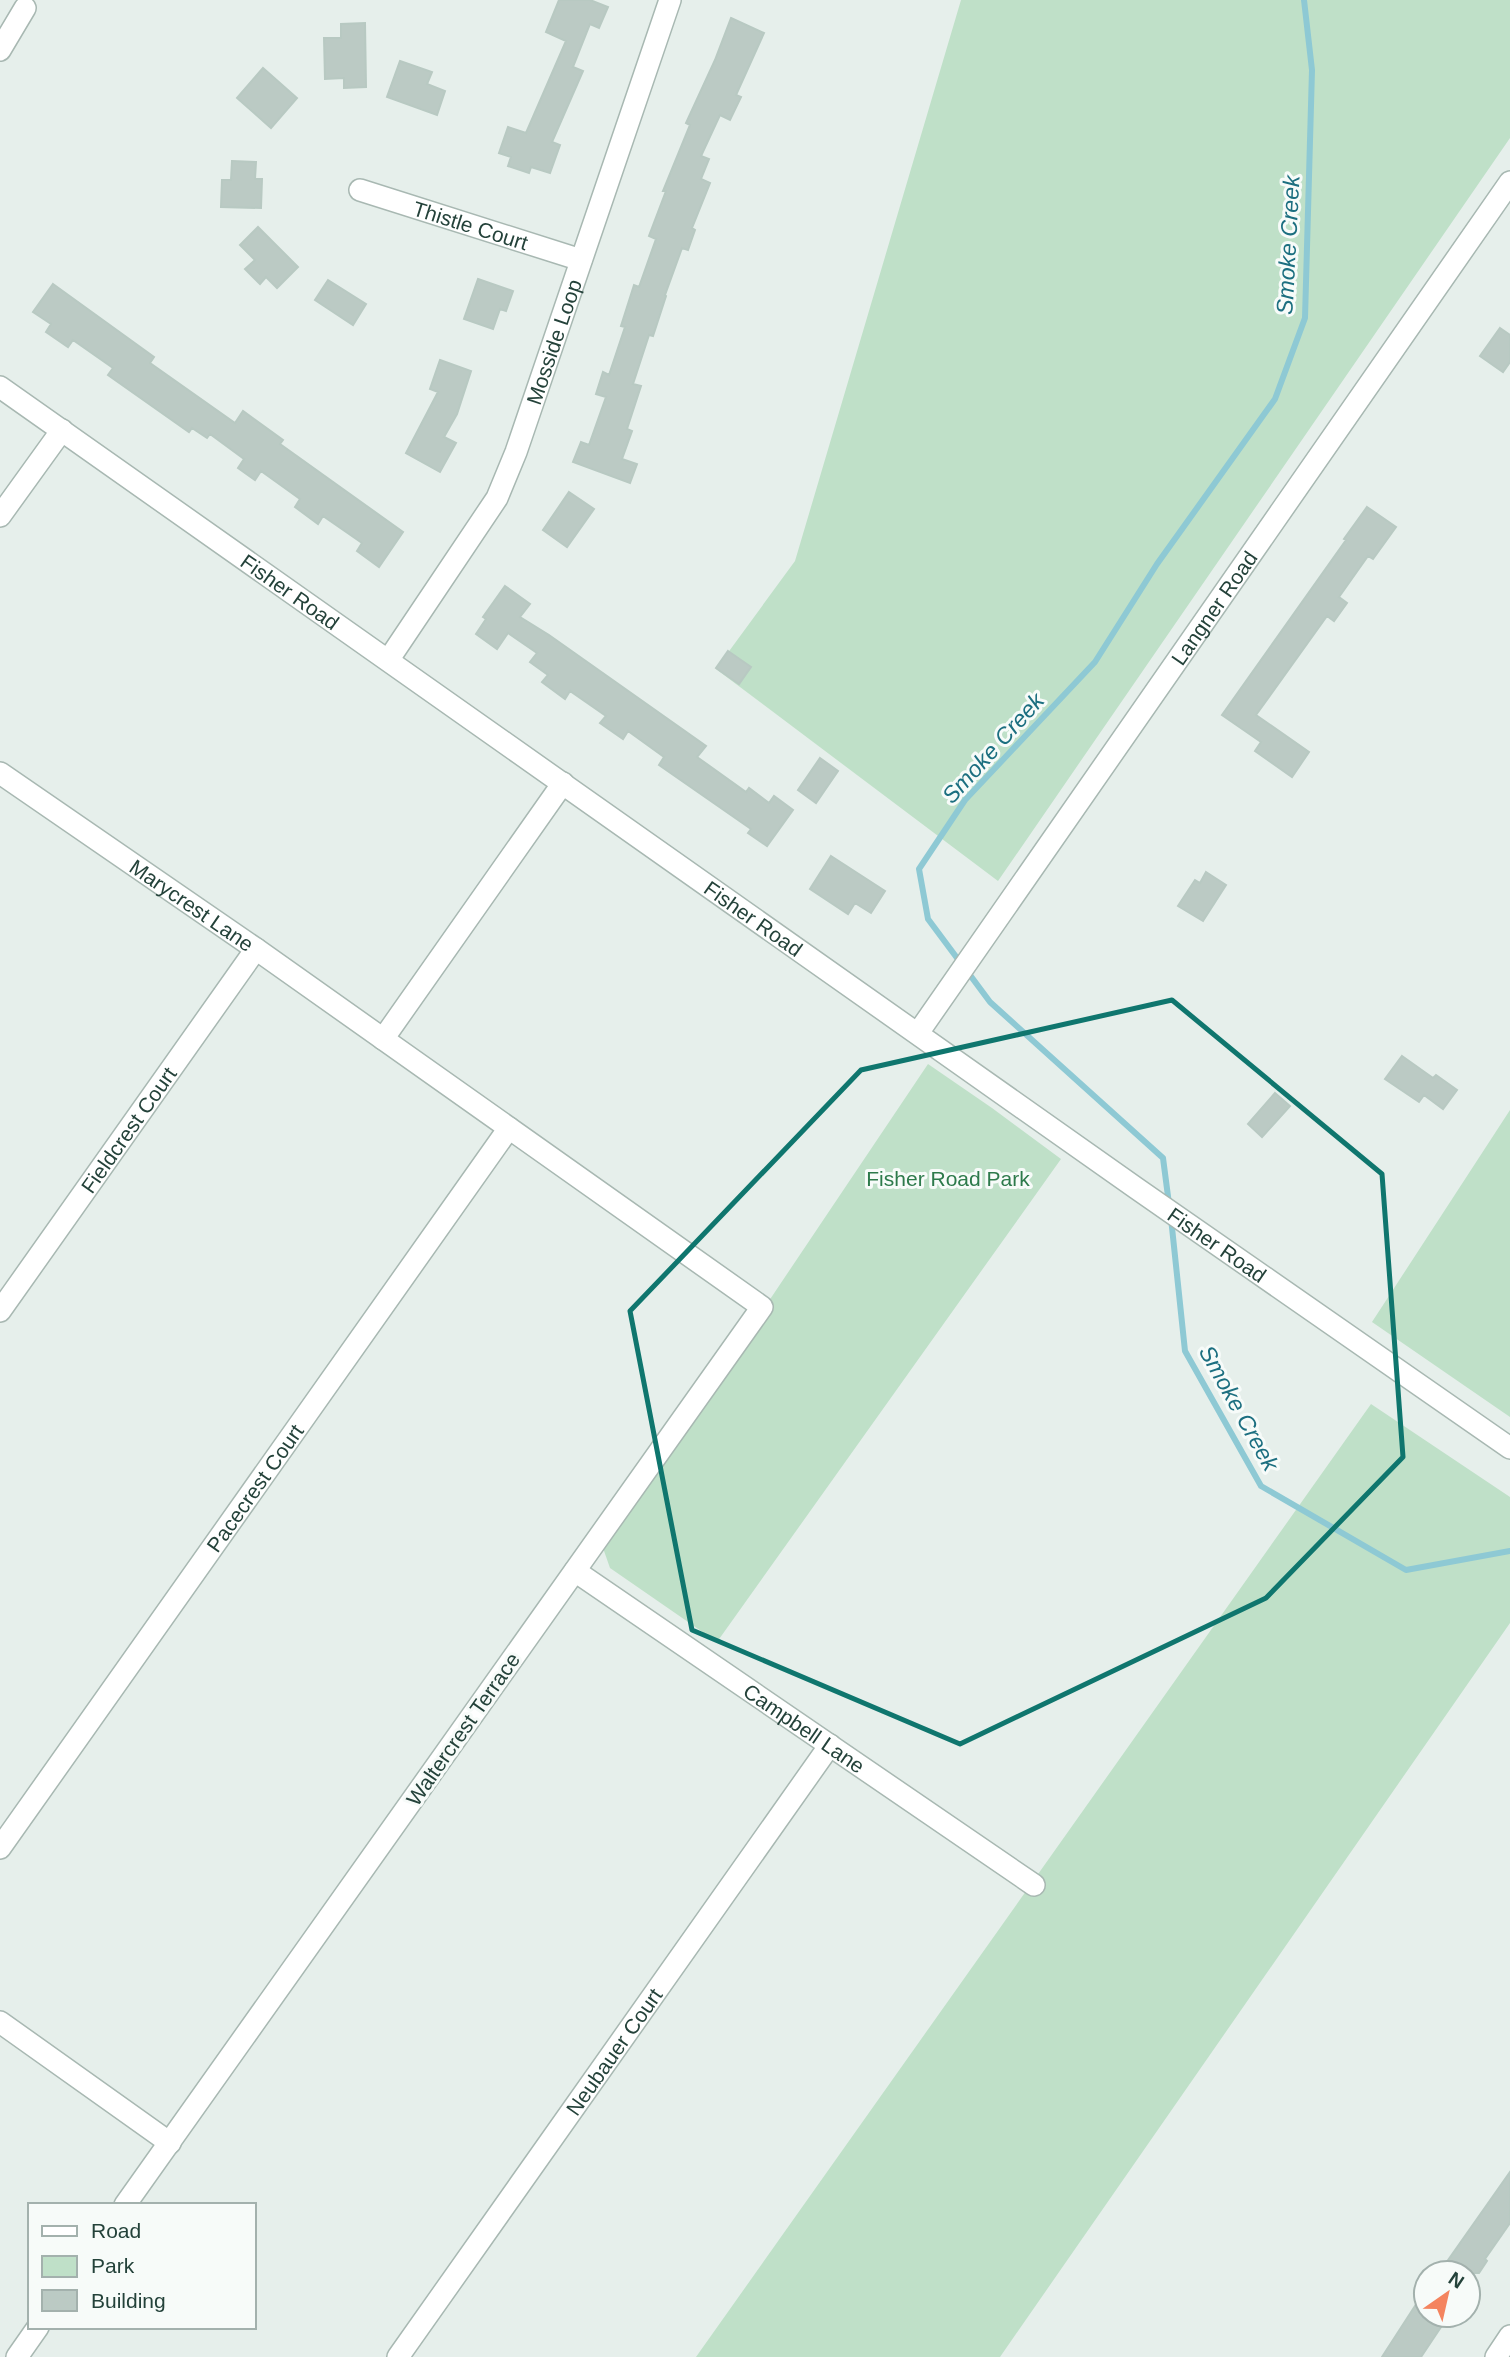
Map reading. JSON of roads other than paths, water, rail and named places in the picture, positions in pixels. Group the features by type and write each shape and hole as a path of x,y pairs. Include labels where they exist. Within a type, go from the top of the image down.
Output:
{"street":[{"name":"Mosside Loop","path":"389,659 497,498 516,452 670,0"},
{"path":"0,50 25,8"},
{"name":"Langner Road","path":"918,1033 1510,182"},
{"name":"Thistle Court","path":"360,190 581,260"},
{"name":"Fisher Road","path":"0,387 1136,1188 1510,1448"},
{"path":"0,516 62,430"},
{"name":"Marycrest Lane","path":"1,775 256,949 708,1269"},
{"path":"383,1039 563,783"},
{"name":"Fieldcrest Court","path":"0,1311 256,949"},
{"name":"Pacecrest Court","path":"0,1848 509,1128"},
{"name":"Waltercrest Terrace","path":"126,2203 762,1307 708,1269"},
{"name":"Campbell Lane","path":"575,1571 1034,1885"},
{"name":"Neubauer Court","path":"398,2357 830,1745"},
{"path":"0,2022 170,2143"},
{"path":"18,2357 37,2329"},
{"path":"1496,2357 1510,2336"}],"waterway":[{"name":"Smoke Creek","path":"960,962 928,919 919,869 965,800 1095,662 1157,564 1275,399 1305,318 1312,70 1304,0"},
{"name":"Smoke Creek","path":"967,971 990,1002 1163,1158 1169,1204"},
{"name":"Smoke Creek","path":"1171,1218 1185,1351 1261,1486 1406,1570 1510,1551"}],"park label":[{"name":"Fisher Road Park","path":"948,1178"}]}
